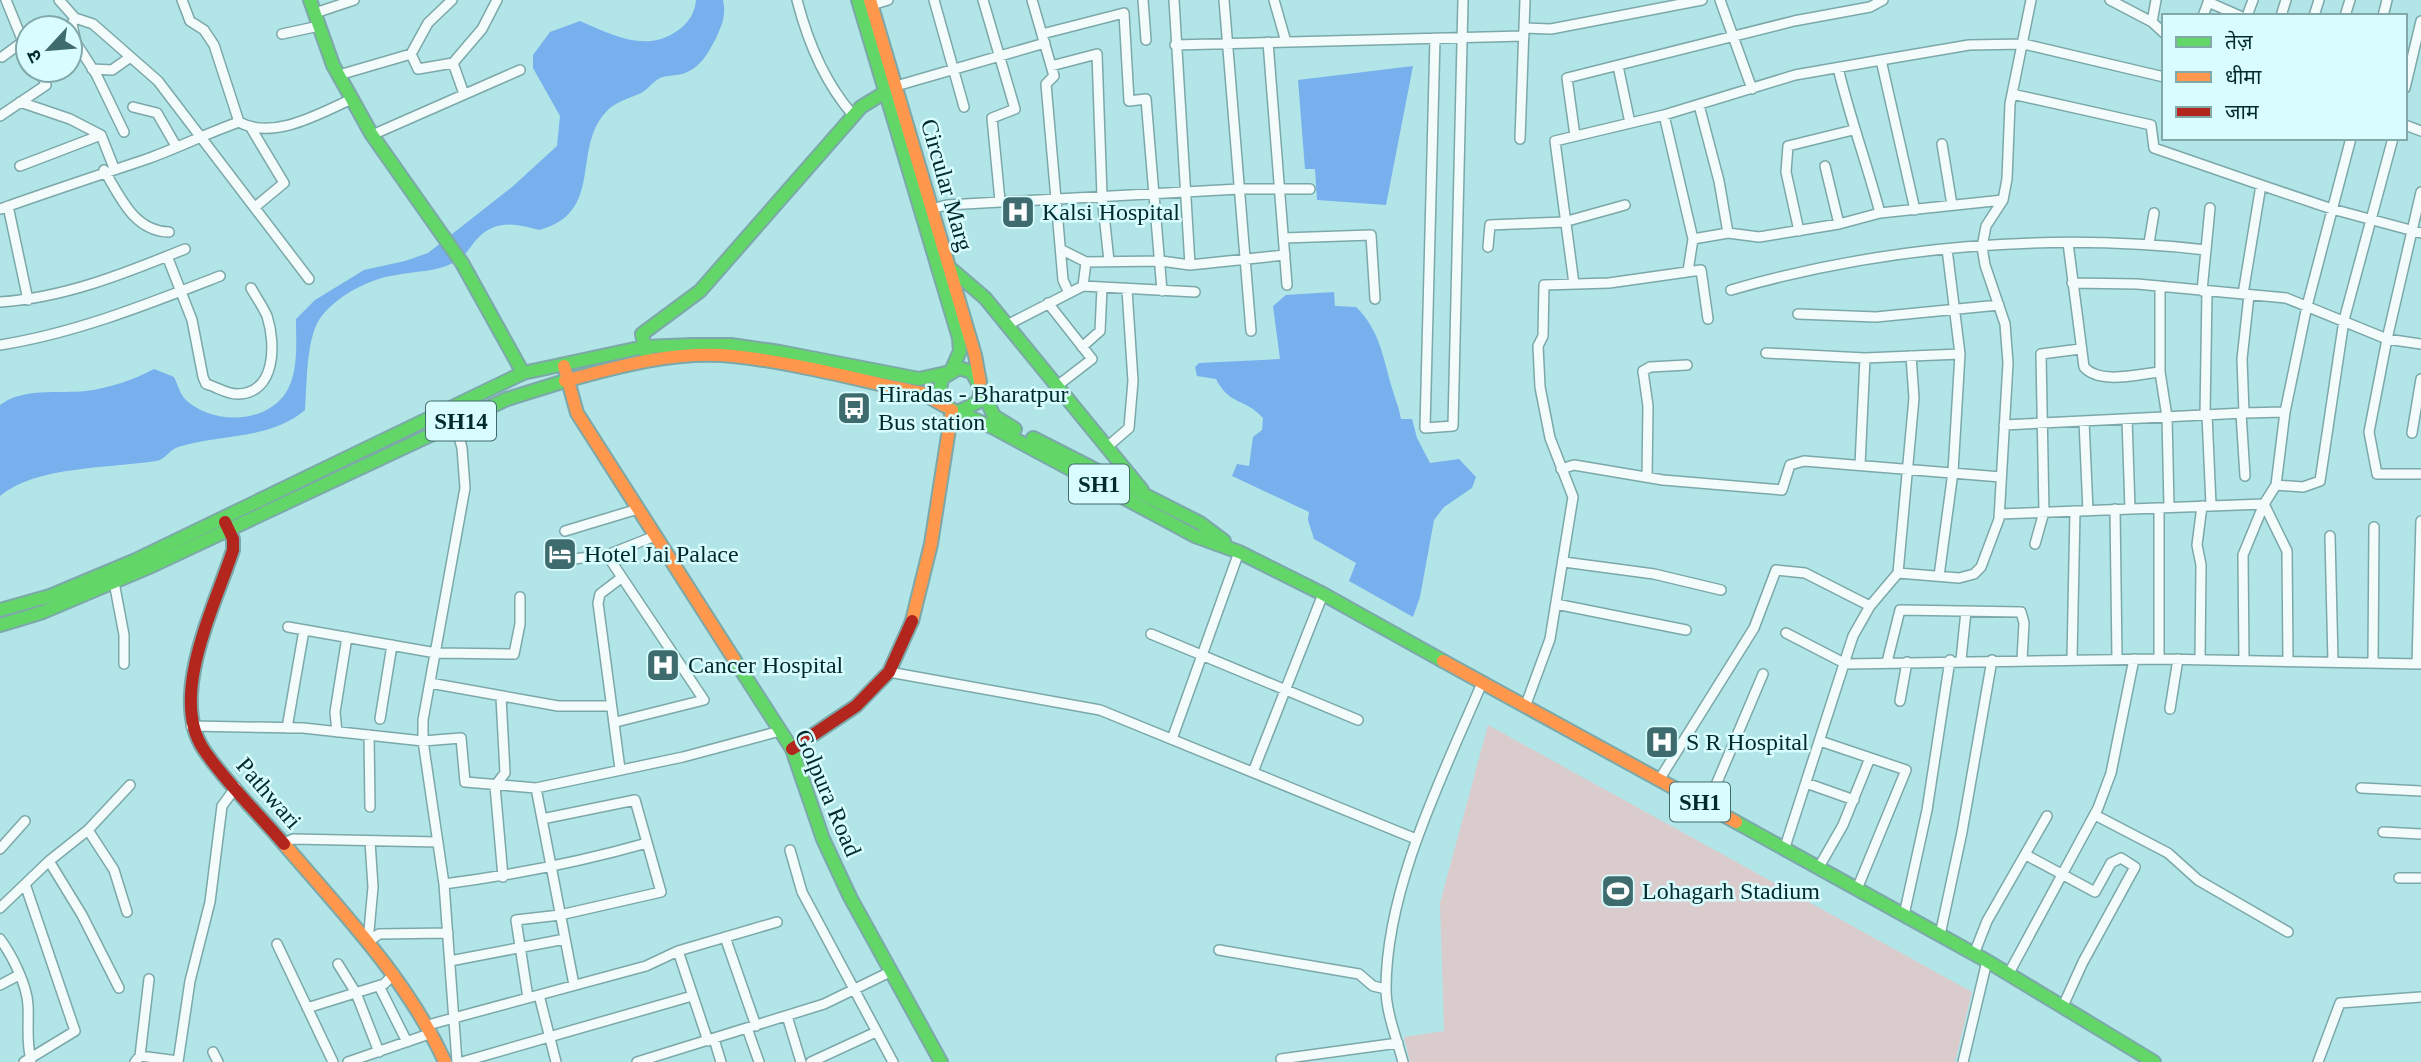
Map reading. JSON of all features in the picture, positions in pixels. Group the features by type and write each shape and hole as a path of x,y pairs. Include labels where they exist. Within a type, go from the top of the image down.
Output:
{"main road":[{"path":"310,0 339,75 352,99 372,135 462,263 521,374 514,378 513,386 517,391 525,392"},
{"name":"Circular Marg","path":"858,0 891,89"},
{"name":"Circular Marg","path":"871,3 891,89 927,210 959,338 960,351 949,371"},
{"path":"647,361 642,334 700,291 853,115 891,89"},
{"name":"Circular Marg","path":"927,210 949,267 981,386"},
{"path":"949,267 985,298 1147,496"},
{"name":"SH14","path":"0,625 43,612 114,582 521,374 644,347 731,345 919,379 949,371"},
{"name":"SH14","path":"0,610 50,596 525,392 647,361 682,356 733,356 922,393 953,409"},
{"name":"Golpura Road","path":"564,366 577,413 792,749 823,839 850,897 941,1062"},
{"path":"543,369 553,376 547,385"},
{"path":"792,749 856,706 888,672 916,611 931,544 953,409 938,390 949,371 972,372 981,386 978,402 953,409"},
{"name":"SH1","path":"981,386 994,416 1003,423 1200,523 1239,552"},
{"name":"SH1","path":"953,409 1195,536 1239,552 1323,594 2009,973 2154,1062"},
{"name":"Pathwari","path":"225,523 233,539 233,550 190,682 187,704 191,726 204,750 394,974 430,1029 445,1062"}],"street":[{"path":"6,0 14,23"},
{"path":"59,0 71,14"},
{"path":"182,0 190,21 204,30 214,45 229,82 239,122"},
{"path":"282,34 317,20 354,0"},
{"path":"339,75 411,54 428,23 452,0"},
{"path":"411,54 418,69 453,63 482,29 497,0"},
{"path":"797,0 812,48 833,92 853,115"},
{"path":"871,3 888,0"},
{"path":"934,0 964,107"},
{"path":"983,0 1015,108 992,118 1000,201"},
{"path":"1032,0 1054,76 1046,83 1054,198 1062,250 1063,280 1069,293"},
{"path":"1143,0 1146,40"},
{"path":"1174,0 1190,265"},
{"path":"1224,0 1251,331"},
{"path":"1273,0 1286,42"},
{"path":"1435,38 1425,428 1453,426 1463,0"},
{"path":"1520,139 1525,0"},
{"path":"1175,45 1463,37 1524,32 1702,0"},
{"path":"1720,0 1752,89"},
{"path":"1575,136 1567,78 1733,36 1870,7 1883,0"},
{"path":"1898,573 1959,578 1981,567 1999,514 2008,363 2005,324 1982,247 1986,226 2003,200 2012,94 2031,0"},
{"path":"2110,0 2152,22 2162,31"},
{"path":"2152,22 2156,0"},
{"path":"2209,1 2237,14"},
{"path":"891,89 1124,13 1129,101 1146,99 1162,291"},
{"path":"84,21 93,24 158,82 309,279"},
{"path":"2407,80 2421,21"},
{"path":"1268,42 1287,285"},
{"path":"1574,284 1555,141 1664,115 1796,75 1969,45 2024,44 2162,77"},
{"path":"2,57 14,48"},
{"path":"1051,66 1097,54 1102,196 1108,261"},
{"path":"92,69 112,70 129,58"},
{"path":"84,59 92,69 124,132"},
{"path":"1881,60 1915,210"},
{"path":"453,63 464,94"},
{"path":"1618,66 1630,123"},
{"path":"1838,68 1853,130 1863,150 1880,213"},
{"path":"372,135 520,70"},
{"path":"2,111 46,84"},
{"path":"2012,94 2151,125 2154,148 2332,209 2421,233"},
{"path":"28,300 4,207 44,195 239,122 251,128 291,125 352,99"},
{"path":"20,102 70,119 101,135 109,169 130,211 145,228 169,232"},
{"path":"1699,105 1719,181 1728,233"},
{"path":"133,107 158,113 176,146"},
{"path":"1664,115 1693,239 1688,271"},
{"path":"251,128 284,183 255,207"},
{"path":"1799,231 1786,172 1788,146 1853,130"},
{"path":"20,166 101,135"},
{"path":"2244,660 2244,555 2264,504 2276,485 2285,412 2347,140"},
{"path":"2276,485 2303,487 2320,481 2344,320 2392,140"},
{"path":"1942,144 1952,205"},
{"path":"1825,166 1839,224"},
{"path":"2245,476 2242,359 2250,239 2261,185"},
{"path":"927,210 1054,198 1239,188 1310,189"},
{"path":"2421,192 2410,231 2369,432 2377,474 2421,474"},
{"path":"1693,239 1728,233 1759,237 1839,224 1880,213 2003,200"},
{"path":"1488,247 1490,225 1564,222 1625,205"},
{"path":"2200,660 2203,647 2201,565 2197,545 2206,506 2204,291 2210,208"},
{"path":"2149,243 2154,213"},
{"path":"1284,238 1371,235 1375,299"},
{"path":"2068,243 2084,368 2097,376 2160,372"},
{"path":"1731,290 1786,274 1947,249 2068,243 2149,243 2206,250"},
{"path":"0,302 28,300 68,291 185,249"},
{"path":"1939,576 1953,472 1959,354 1947,249"},
{"path":"1062,250 1086,262 1161,261 1190,265 1285,255"},
{"path":"167,256 192,320 206,384 228,393 240,394 253,390 263,382 271,364 266,315 251,288"},
{"path":"1083,286 1086,262"},
{"path":"1525,707 1550,639 1573,497 1544,412 1538,346 1543,336 1544,285 1644,279 1701,270 1708,319"},
{"path":"0,345 39,339 84,326 220,276"},
{"path":"2072,284 2160,286 2286,298 2387,339 2421,344"},
{"path":"1007,326 1083,286 1195,292"},
{"path":"2159,659 2167,417 2160,372 2160,286"},
{"path":"1082,347 1100,331 1102,288"},
{"path":"1107,447 1129,428 1133,381 1127,290"},
{"path":"1048,303 1092,359 1057,386"},
{"path":"1798,314 1876,317 1998,305"},
{"path":"2035,544 2044,512 2041,354 2080,349"},
{"path":"1766,353 1865,358 1959,354"},
{"path":"1785,847 1853,636 1870,606 1898,573 1914,398 1911,356"},
{"path":"1860,465 1865,358"},
{"path":"1647,477 1647,406 1643,371 1650,367 1688,365"},
{"path":"2412,433 2417,424 2421,379"},
{"path":"452,407 465,488 422,741 444,884 460,1062 692,996"},
{"path":"2004,425 2285,412"},
{"path":"2127,419 2130,509"},
{"path":"2084,421 2088,510"},
{"path":"1561,468 1574,465 1647,477 1783,489 1790,465 1804,461 2001,477"},
{"path":"1999,514 2264,504"},
{"path":"2264,504 2287,551 2288,661"},
{"path":"565,531 638,509"},
{"path":"2115,509 2117,659"},
{"path":"2072,659 2075,511"},
{"path":"1786,633 1846,664 1950,660 2178,659 2419,664 2421,521"},
{"path":"2373,663 2374,527"},
{"path":"565,560 607,555 655,536"},
{"path":"2330,536 2333,662"},
{"path":"1172,739 1239,552"},
{"path":"607,555 704,700 616,722"},
{"path":"1564,562 1654,574 1721,590"},
{"path":"1659,780 1754,628 1776,570 1805,573 1870,606"},
{"path":"620,769 616,722 611,706 598,603 600,594 621,578"},
{"path":"114,582 124,635 124,664"},
{"path":"1253,772 1323,594"},
{"path":"288,627 436,653 514,654 520,624 520,597"},
{"path":"1556,604 1686,631"},
{"path":"1887,662 1900,610 2021,612 2024,623 2022,660"},
{"path":"1961,660 1966,611"},
{"path":"287,728 304,630"},
{"path":"1151,634 1358,720"},
{"path":"337,732 335,712 347,637"},
{"path":"380,719 393,645"},
{"path":"2009,973 2095,815 2111,773 2134,659"},
{"path":"2170,709 2178,659"},
{"path":"1904,915 1927,810 1950,660"},
{"path":"1940,935 1962,832 1992,660"},
{"path":"1900,701 1907,662"},
{"path":"888,672 1100,710 1416,839"},
{"path":"1707,806 1763,674"},
{"path":"430,683 558,706 611,706"},
{"path":"1403,1062 1386,989 1392,934 1416,839 1482,683"},
{"path":"501,697 505,773 495,786 503,877"},
{"path":"191,726 287,728 422,741 461,738 465,782 536,788 683,757 780,731"},
{"path":"369,735 370,807"},
{"path":"1820,741 1906,770 1857,889"},
{"path":"1819,867 1854,800 1870,758"},
{"path":"1806,783 1854,800"},
{"path":"0,908 49,861 89,830 130,785"},
{"path":"149,979 137,1059 178,1061 190,981 210,902 222,806 236,787"},
{"path":"536,788 574,985"},
{"path":"2361,788 2421,790"},
{"path":"528,998 516,920 560,915 661,892 635,800 542,819"},
{"path":"2095,815 2168,853 2198,880 2288,932"},
{"path":"1974,954 1987,922 2047,816"},
{"path":"0,849 26,821"},
{"path":"89,830 114,870 127,912"},
{"path":"2383,832 2421,834"},
{"path":"284,843 293,839 438,842"},
{"path":"368,942 373,887 370,841"},
{"path":"444,884 503,877 646,843"},
{"path":"790,850 802,892 893,1062"},
{"path":"2025,855 2095,892 2111,863 2121,858 2135,867 2082,962 2063,1006"},
{"path":"49,861 82,915 119,988"},
{"path":"2399,878 2421,878"},
{"path":"0,939 19,975 28,1002 28,1061 75,1031 25,884"},
{"path":"348,1062 407,1042 454,1018 646,966 678,951 777,922"},
{"path":"368,942 379,934 448,933"},
{"path":"724,937 752,1027 759,1062"},
{"path":"450,961 565,939"},
{"path":"277,944 333,1062"},
{"path":"1219,950 1359,974 1373,986 1386,989"},
{"path":"678,951 692,996 721,1062"},
{"path":"1963,1062 1987,961"},
{"path":"338,964 356,993 379,1052"},
{"path":"637,1062 824,1004 892,971"},
{"path":"307,1008 379,986 394,974"},
{"path":"0,985 19,975"},
{"path":"379,986 407,1042"},
{"path":"539,995 556,1062"},
{"path":"2318,1062 2340,1003 2421,997"},
{"path":"787,1016 801,1062"},
{"path":"811,1062 876,1032"},
{"path":"1281,1059 1398,1043"},
{"path":"213,1052 218,1062"}],"shaded area":[{"name":"Lohagarh Stadium","path":"1488,725 1972,992 1955,1062 1410,1062 1404,1037 1444,1031 1440,903"}],"water":[{"path":"696,0 723,0 722,23 711,48 688,72 660,78 642,93 617,103 606,112 596,127 590,144 580,195 572,210 559,222 539,230 508,224 493,227 453,263 433,270 375,280 343,296 326,311 315,329 308,364 305,410 291,420 261,431 178,447 159,460 74,470 33,479 0,496 0,405 9,399 30,393 95,390 138,377 154,369 174,377 185,399 210,414 224,417 252,415 276,404 285,394 293,377 296,319 315,300 364,270 428,253 512,187 557,146 560,116 533,68 533,55 550,32 580,21 629,40 653,41 677,31 684,25 692,14"},
{"path":"1413,66 1386,205 1317,200 1315,169 1305,169 1298,80"},
{"path":"1334,292 1335,306 1356,307 1376,335 1401,419 1412,419 1417,438 1430,463 1459,459 1476,477 1472,488 1444,507 1434,520 1420,597 1413,617 1349,581 1356,563 1314,539 1308,520 1309,512 1232,476 1237,464 1249,466 1253,437 1262,430 1263,418 1227,394 1216,379 1197,376 1195,367 1199,363 1280,359 1273,306 1286,295"}],"traffic: fast":[{"path":"310,0 333,65 372,135 462,263 523,373"},
{"path":"858,0 959,338 960,351 952,369"},
{"path":"646,354 642,334 700,291 861,107 892,88"},
{"path":"950,268 985,298 1142,490"},
{"path":"0,610 50,596 136,560 523,373 644,347 692,345 731,345 780,352 919,379 946,373"},
{"path":"960,411 978,402 981,389 972,372 959,368 942,378 939,396 947,407 994,428 1195,536 1239,552 1323,594 1443,661"},
{"path":"0,625 43,612 147,568 507,399 565,381"},
{"path":"981,389 994,416 1015,429"},
{"path":"1033,438 1200,523 1224,541"},
{"path":"734,659 792,749 823,839 850,897 941,1062"},
{"path":"1736,822 1987,961 2154,1062"}],"traffic: slow":[{"path":"870,0 975,355 980,382"},
{"path":"565,381 669,357 733,356 803,367 922,393 945,406"},
{"path":"564,366 577,413 734,659"},
{"path":"912,621 931,544 952,410"},
{"path":"1443,661 1736,822"},
{"path":"284,844 351,921 393,975 430,1032 445,1062"}],"traffic: jam":[{"path":"225,522 233,539 233,550 198,651 191,704 194,728 213,762 284,844"},
{"path":"792,749 856,706 889,672 912,621"}],"place":[{"name":"Kalsi Hospital","path":"1018,212"},
{"name":"Hiradas - Bharatpur Bus station","path":"854,408"},
{"name":"Hotel Jai Palace","path":"560,554"},
{"name":"Cancer Hospital","path":"663,665"},
{"name":"S R Hospital","path":"1662,742"},
{"name":"Lohagarh Stadium","path":"1618,891"}]}
